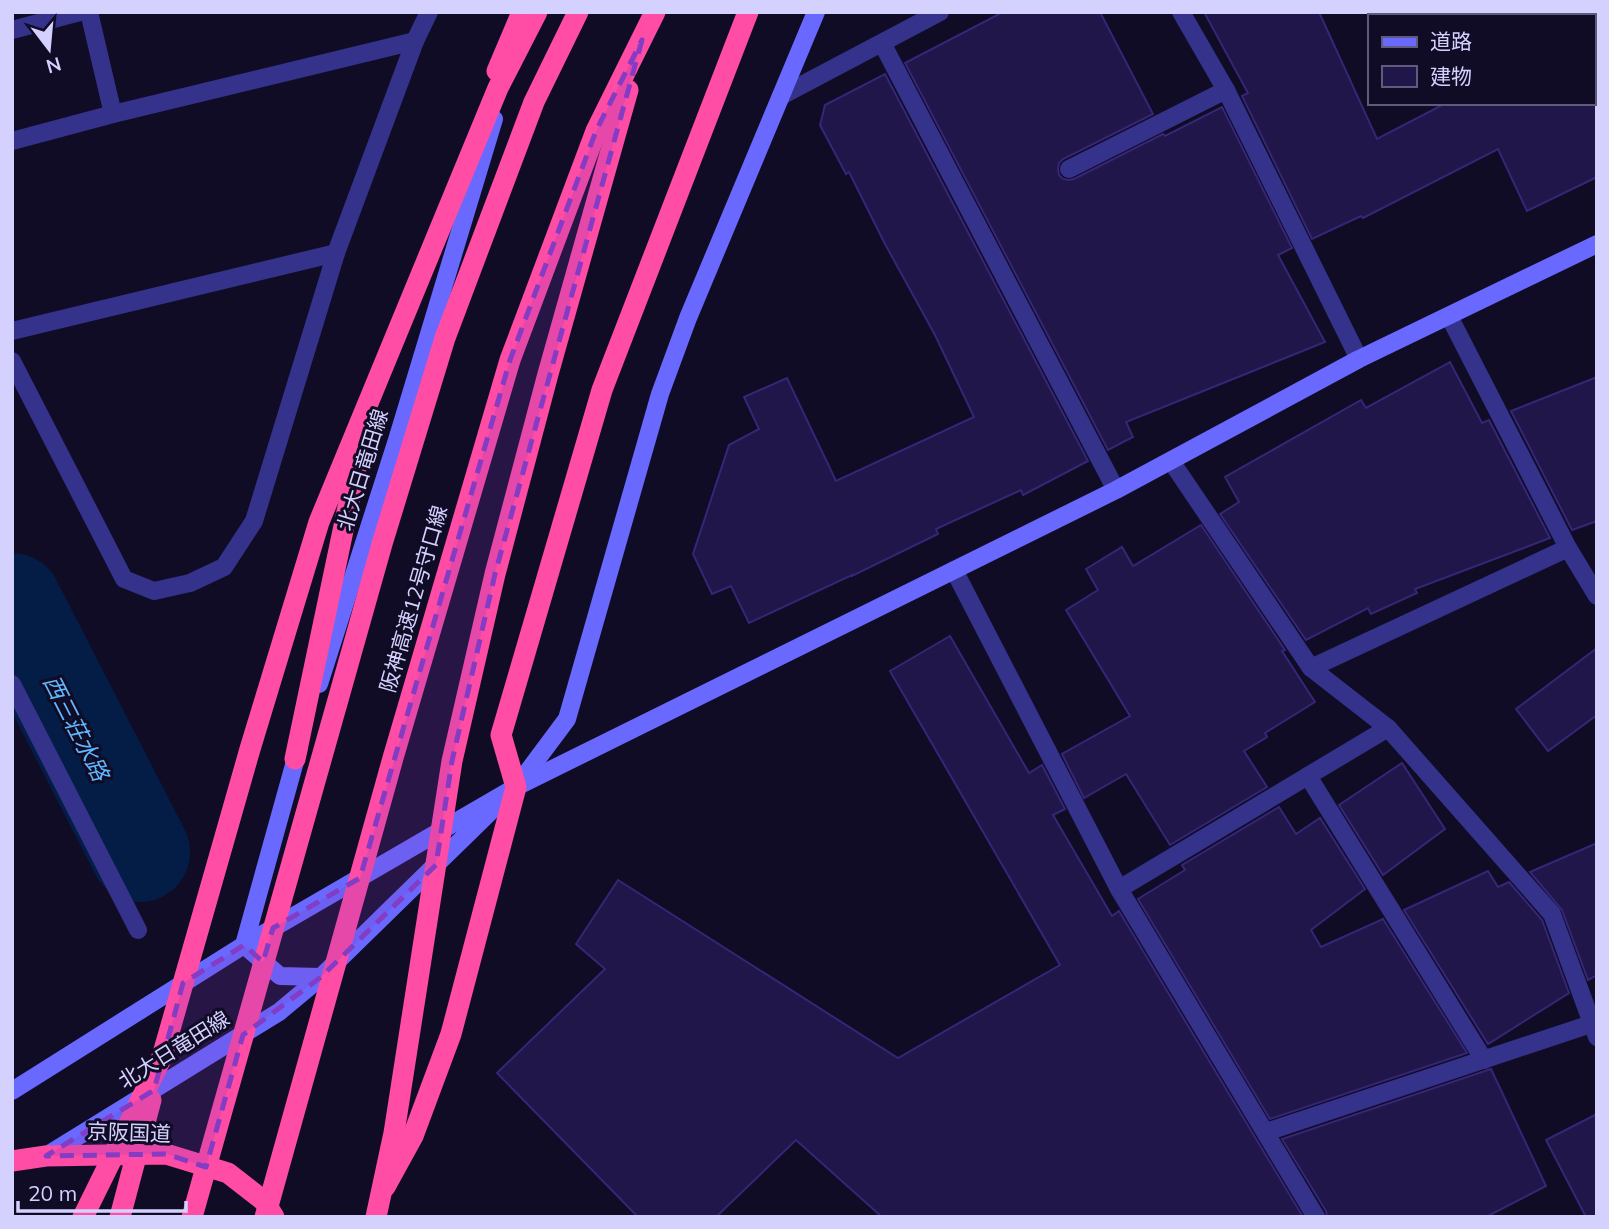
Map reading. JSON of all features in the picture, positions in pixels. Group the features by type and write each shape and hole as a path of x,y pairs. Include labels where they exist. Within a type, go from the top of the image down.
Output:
{"highway":[{"path":"295,759 367,413 468,139 522,12"},
{"path":"120,1217 162,1057 250,749 319,522 498,88 537,12"},
{"path":"192,1217 378,557 445,338 534,102 578,12"},
{"name":"阪神高速12号守口線","path":"265,1217 393,758 510,360 596,131 655,12"},
{"path":"370,1217 413,1136 451,1034 516,787 501,735 602,390 748,12"},
{"path":"376,1217 394,1133 452,761 495,574 642,40"},
{"path":"83,1217 162,1057"},
{"name":"京阪国道","path":"12,1161 46,1156 166,1154 228,1173 264,1201 274,1217"},
{"path":"12,1178 46,1156"}],"main road":[{"name":"北大日竜田線","path":"244,945 295,759 397,440 508,72 537,12"},
{"name":"北大日竜田線","path":"46,1156 279,1013 321,977 516,787 567,719 660,394 688,318 816,12"},
{"path":"516,787 1116,490 1359,359 1597,244"},
{"name":"北大日竜田線","path":"12,1091 244,945 516,787"},
{"path":"244,945 280,976 321,977"}],"street":[{"path":"12,30 80,12"},
{"path":"89,12 113,114"},
{"path":"12,361 124,579 154,591 190,583 224,567 254,521 336,253 415,41 429,12"},
{"path":"781,96 940,12"},
{"path":"1181,12 1226,90 1359,359"},
{"path":"12,141 415,41"},
{"path":"882,43 1116,490"},
{"path":"1069,169 1226,90"},
{"path":"12,331 336,253"},
{"path":"1449,316 1568,548 1597,596"},
{"path":"1171,461 1311,668 1388,728 1552,914 1594,1031 1484,1060 1266,1132"},
{"path":"1311,668 1568,548"},
{"path":"954,570 1119,889 1316,1217"},
{"path":"12,684 138,930"},
{"path":"1119,889 1388,728"},
{"path":"1308,775 1484,1060"}],"highlighted area":[{"path":"642,40 495,574 452,761 436,865 321,977 243,1035 206,1167 166,1154 46,1156 154,1090 183,983 244,945 263,962 273,928 360,878 510,360 596,131"}],"building":[{"path":"1003,12 1100,12 1153,114 1063,159 1058,169 1063,179 1074,179 1222,107 1292,248 1278,255 1325,342 1126,422 1133,437 1108,450 905,63"},
{"path":"1204,12 1319,12 1377,139 1442,105 1597,103 1597,177 1527,211 1498,149 1363,218 1361,216 1312,239 1242,96 1248,93"},
{"path":"885,74 1088,461 1023,495 1021,490 936,529 938,534 749,623 731,586 712,594 693,554 729,445 759,429 744,397 787,378 836,481 974,417 935,335 849,172 846,174 820,125 825,105"},
{"path":"1450,362 1482,423 1489,420 1550,538 1415,589 1417,593 1371,614 1368,608 1306,640 1220,514 1239,502 1225,477 1361,400 1366,408"},
{"path":"1597,377 1597,521 1572,530 1511,411"},
{"path":"1201,525 1285,650 1282,651 1315,702 1265,733 1267,737 1244,751 1267,787 1170,845 1126,774 1084,798 1062,754 1130,716 1066,610 1098,590 1086,569 1122,547 1133,566"},
{"path":"950,636 1029,773 1042,765 1065,809 1053,815 1112,916 1119,911 1303,1217 882,1217 796,1140 716,1217 638,1217 497,1073 605,969 576,944 618,880 898,1058 1060,965 890,671"},
{"path":"1597,648 1597,715 1548,751 1516,709"},
{"path":"1402,763 1445,829 1383,875 1339,805"},
{"path":"1279,807 1296,834 1320,818 1365,889 1311,930 1321,947 1383,919 1467,1053 1270,1119 1138,899 1185,870 1182,865"},
{"path":"1597,843 1597,975 1588,980 1562,910 1530,872"},
{"path":"1488,871 1498,887 1509,882 1542,920 1569,993 1488,1044 1404,910"},
{"path":"1491,1069 1546,1186 1486,1217 1327,1217 1326,1211 1282,1139"},
{"path":"1597,1114 1597,1217 1586,1217 1546,1140"}],"waterway":[{"name":"西三荘水路","path":"12,603 140,852"}]}
